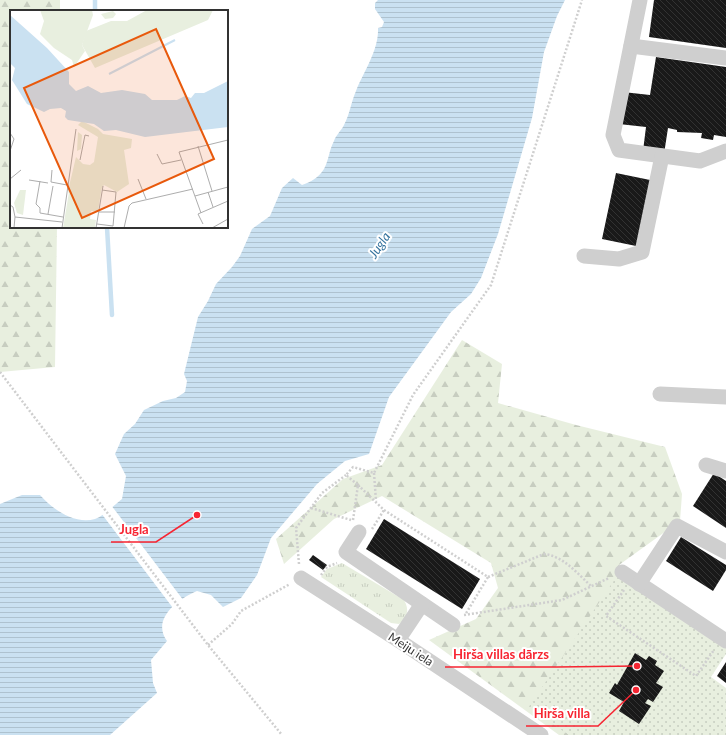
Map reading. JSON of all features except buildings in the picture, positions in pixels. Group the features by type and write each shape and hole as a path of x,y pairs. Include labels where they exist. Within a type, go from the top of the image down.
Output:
{"street":[{"path":"640,0 613,135 619,150 700,161 726,151"},
{"path":"631,46 726,58"},
{"path":"584,256 619,259 642,252 662,156"},
{"path":"660,394 726,397"},
{"path":"706,465 726,471"},
{"path":"356,526 346,552 448,622"},
{"path":"639,584 677,526 726,552"},
{"path":"622,572 724,640"},
{"name":"Meiju iela","path":"301,578 398,640 541,735"},
{"path":"398,640 422,604"}],"path":[{"path":"376,501 374,473 413,395 491,285 582,0"},
{"path":"0,372 91,489 208,645 282,735"},
{"path":"208,645 232,624 241,611 301,578 296,528 322,493 346,475 353,467 374,473"},
{"path":"346,475 358,484 384,510 488,577"},
{"path":"356,526 358,484"},
{"path":"465,615 488,577 538,556 552,554 566,563 591,586"},
{"path":"320,578 319,576 327,567 354,558"},
{"path":"448,622 465,615 562,600 622,572"},
{"path":"614,604 606,616 696,676 724,640"}],"green space":[{"path":"0,0 60,0 60,10 10,10 10,228 57,228 55,367 0,372"},
{"path":"462,340 502,364 498,403 576,425 665,447 682,494 680,521 619,565 639,599 620,735 559,735 429,640 476,619 498,588 491,563 382,496 334,519 284,564 276,539 343,479 382,465"},
{"path":"342,563 404,600 407,607 407,614 402,622 399,624 391,623 321,577 327,569"},
{"path":"617,576 726,647 726,654 711,677 726,688 726,735 569,735 528,708"}],"water":[{"path":"378,0 565,0 557,16 544,52 532,118 498,234 481,278 471,294 451,312 389,397 369,454 345,461 317,484 271,538 257,575 241,598 223,607 211,595 197,591 182,599 169,611 164,618 162,625 163,633 167,641 151,660 153,683 157,693 110,735 0,735 0,504 22,495 40,495 51,506 64,514 72,518 87,520 95,519 102,515 122,499 126,476 115,454 124,434 135,424 144,410 163,401 176,398 185,392 187,381 184,374 198,317 216,284 240,256 252,229 270,216 282,188 293,178 302,185 317,177 324,169 332,144 346,121 354,95 374,52 378,36 378,28 382,27 384,22 375,9 375,3"}],"pier":[{"path":"111,505 184,601 173,608 101,513"}],"waterway":[{"path":"95,0 95,10"},
{"path":"107,228 112,315"}],"place":[{"name":"Jugla","path":"197,515"},
{"name":"Hirša villas dārzs","path":"637,666"},
{"name":"Hirša villa","path":"636,690"}]}
